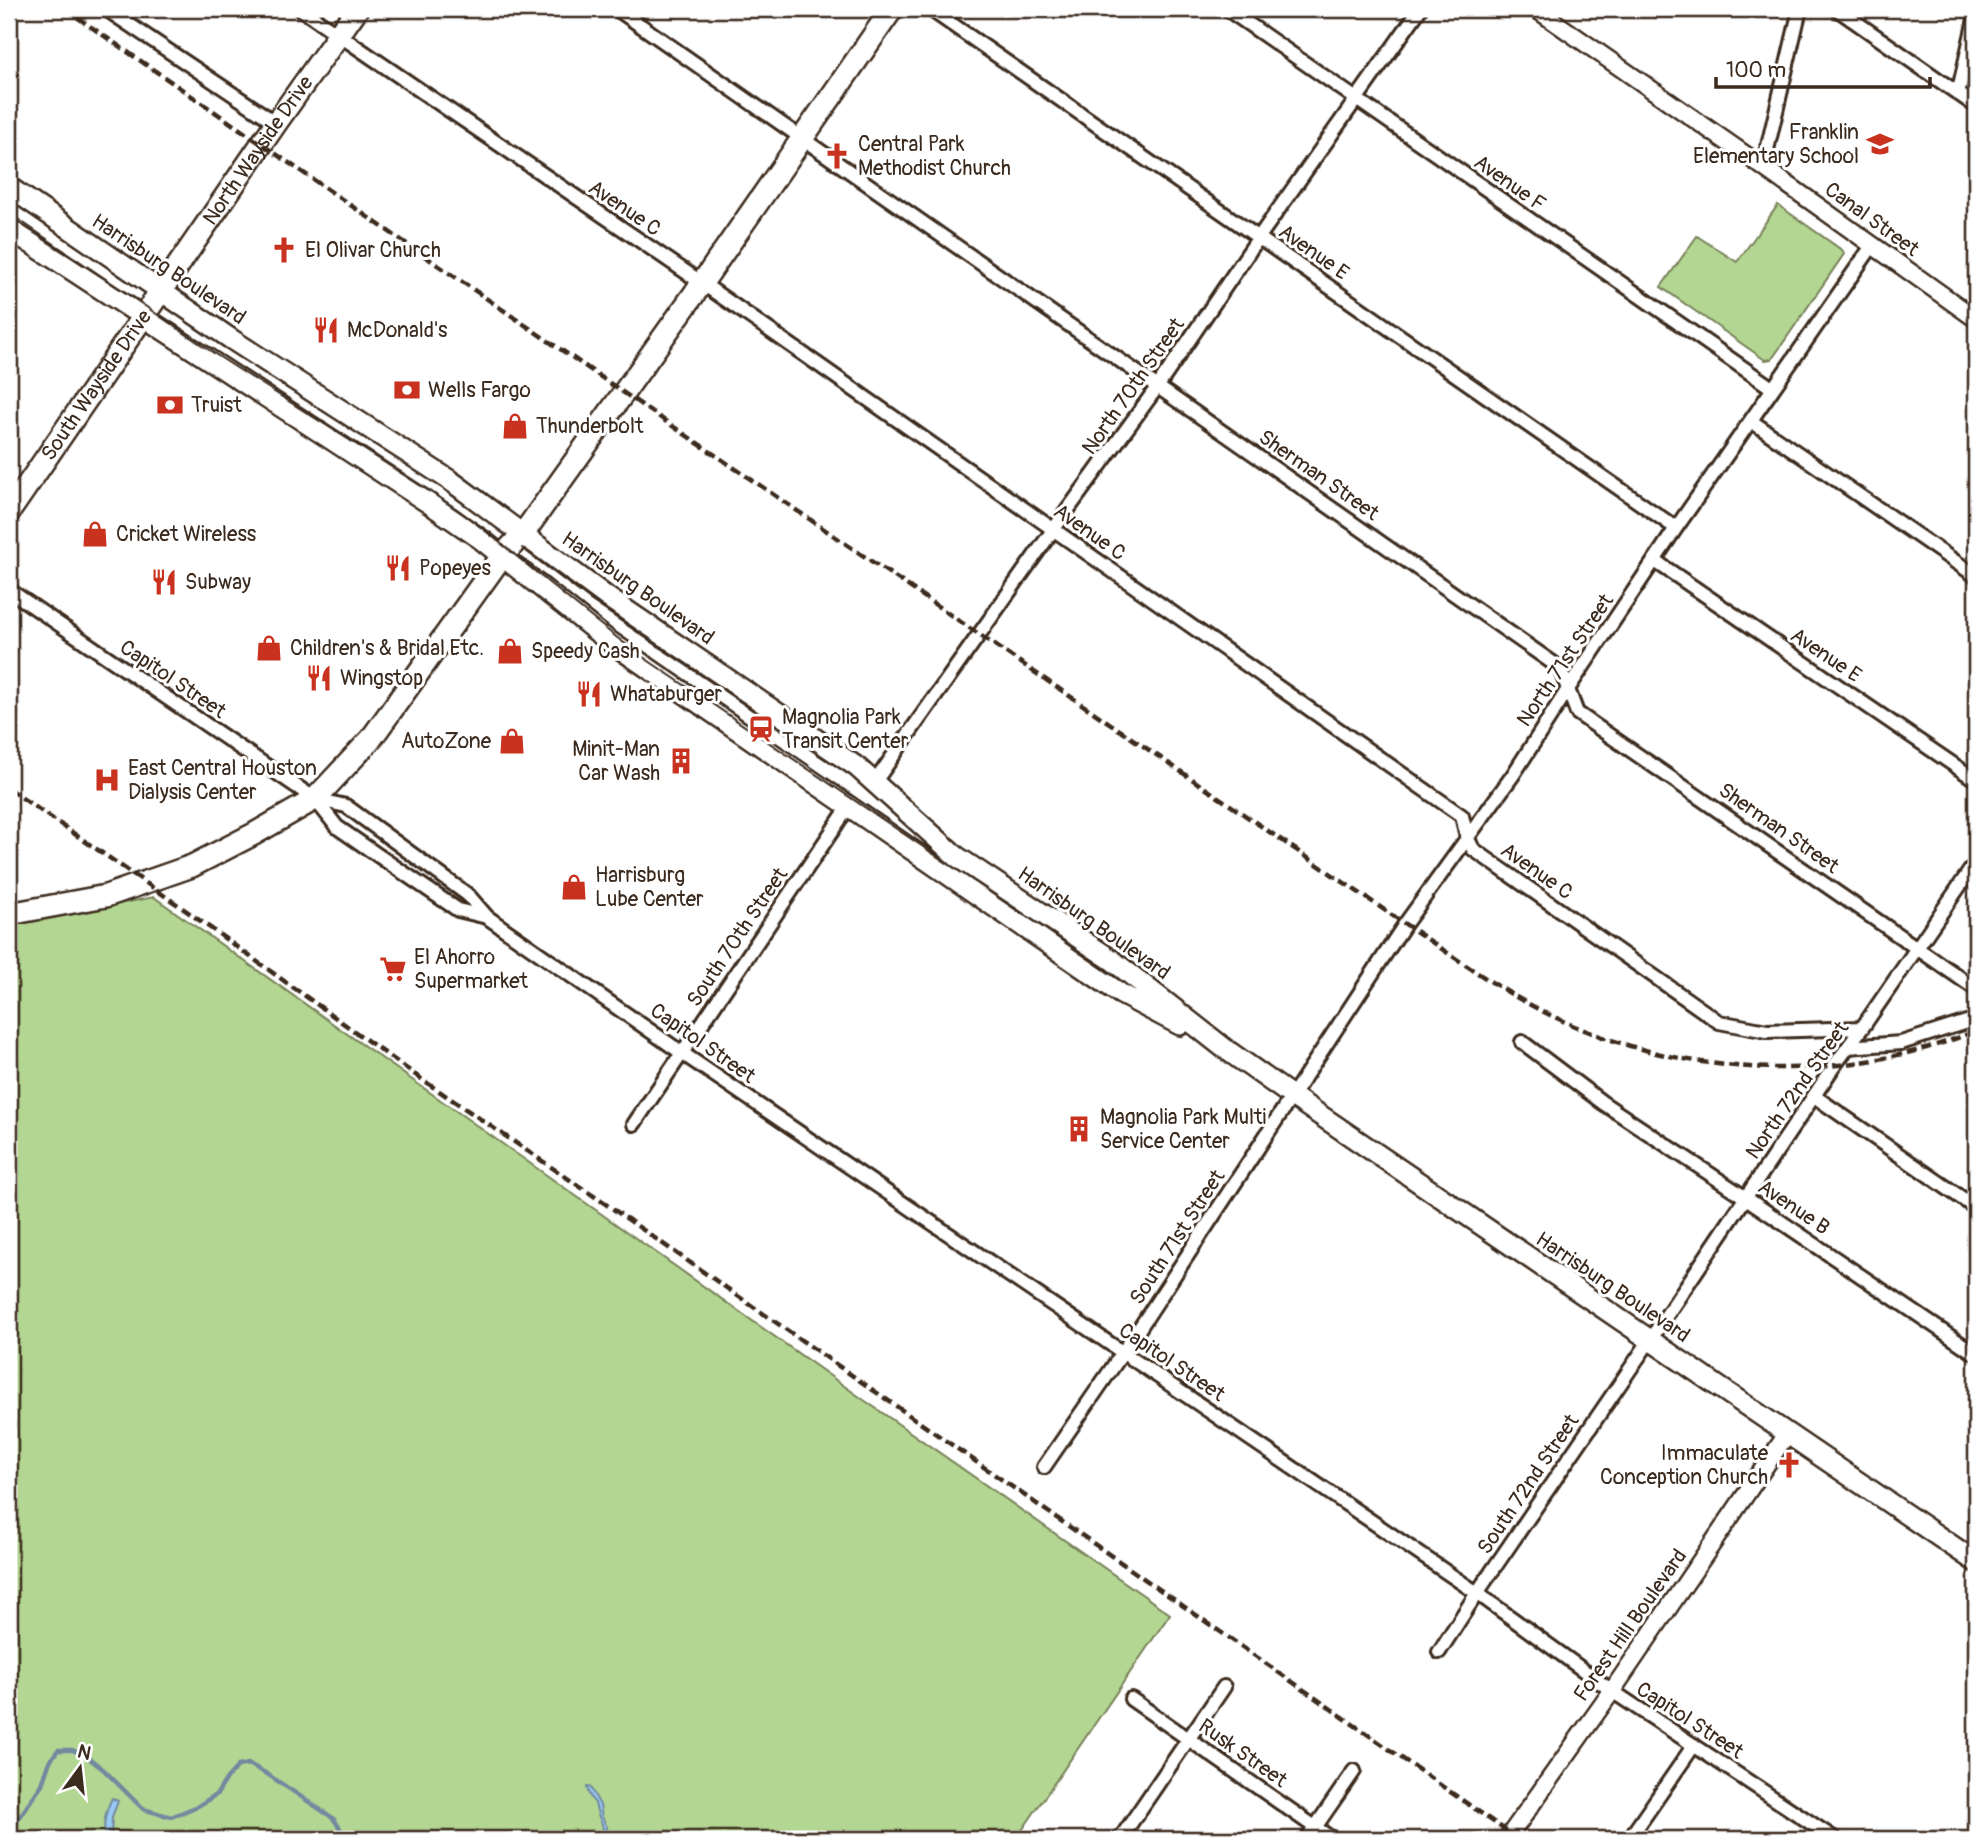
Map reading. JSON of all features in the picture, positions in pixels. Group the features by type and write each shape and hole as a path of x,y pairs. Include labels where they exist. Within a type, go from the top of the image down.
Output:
{"main road":[{"name":"North Wayside Drive","path":"160,290 357,9"},
{"path":"9,914 106,896 192,866 315,799 371,739 502,556 523,534 702,283 892,9"},
{"name":"Harrisburg Boulevard","path":"9,187 235,342 451,481 607,597 859,768 956,856 1112,960 1224,1048 1976,1562"},
{"name":"Harrisburg Boulevard","path":"9,229 427,502 502,556 606,639 1121,994 1224,1048"},
{"name":"South Wayside Drive","path":"9,512 160,290"}],"street":[{"path":"106,9 275,123"},
{"name":"Avenue C","path":"301,9 702,283 1462,816 1473,849 1719,1022 1767,1031 1862,1028"},
{"name":"Sherman Street","path":"617,9 1560,668 1577,713 1976,989"},
{"name":"Avenue E","path":"930,9 1676,528"},
{"name":"Avenue F","path":"1227,9 1772,388"},
{"name":"North 70th Street","path":"874,783 1158,386 1420,9"},
{"name":"Canal Street","path":"1536,9 1976,319"},
{"path":"1763,167 1800,9"},
{"path":"1837,9 1976,106"},
{"path":"1958,94 1976,15"},
{"name":"North 71st Street","path":"1292,1096 1393,943 1513,775 1676,528 1871,246"},
{"path":"1751,421 1976,576"},
{"name":"Avenue E","path":"1655,561 1976,780"},
{"name":"Capitol Street","path":"9,590 315,799 337,827 458,910 487,917"},
{"name":"Capitol Street","path":"315,799 346,806 468,895 487,917 682,1053 1477,1593 1612,1691 1832,1838"},
{"name":"South 70th Street","path":"634,1124 849,806"},
{"name":"North 72nd Street","path":"1650,1340 1976,862"},
{"path":"1848,1047 1901,1043 1976,1019"},
{"name":"Avenue B","path":"1522,1042 1603,1103 1976,1354"},
{"name":"South 71st Street","path":"1044,1467 1123,1353 1292,1096"},
{"path":"1814,1096 1976,1208"},
{"name":"South 72nd Street","path":"1439,1652 1650,1340"},
{"name":"Forest Hill Boulevard","path":"1507,1839 1612,1691 1787,1434"},
{"path":"1120,1839 1224,1687"},
{"name":"Rusk Street","path":"1131,1699 1332,1839"},
{"path":"1629,1839 1694,1745"},
{"path":"1307,1839 1354,1771"}],"green space":[{"path":"1778,205 1844,254 1772,359 1765,360 1661,287 1697,236 1737,262"},
{"path":"154,897 1170,1614 1016,1839 9,1839 9,925"}],"water":[{"path":"587,1787 590,1787 600,1805 607,1827 607,1837 611,1839 604,1839 603,1826 587,1790"},
{"path":"112,1798 118,1801 112,1817 111,1839 105,1839 105,1818"}],"waterway":[{"path":"9,1833 42,1784 50,1761 58,1750 72,1750 85,1755 104,1770 143,1809 171,1817 198,1806 217,1794 238,1766 249,1764 333,1818 347,1839"}],"tram line":[{"path":"9,213 218,356 457,509 643,657 1025,916"},
{"path":"522,548 590,600 826,760"}],"railway":[{"path":"65,9 624,393 1405,924 1523,1001 1592,1033 1646,1050 1701,1062 1756,1067 1812,1067 1868,1061 1922,1049 1976,1031"},
{"path":"9,789 181,907 414,1074 613,1209 1518,1839"}],"place":[{"name":"Franklin Elementary School","path":"1880,144"},
{"name":"Central Park Methodist Church","path":"837,156"},
{"name":"El Olivar Church","path":"284,250"},
{"name":"McDonald's","path":"326,330"},
{"name":"Wells Fargo","path":"407,390"},
{"name":"Truist","path":"170,405"},
{"name":"Thunderbolt","path":"515,426"},
{"name":"Cricket Wireless","path":"95,534"},
{"name":"Popeyes","path":"398,568"},
{"name":"Subway","path":"164,582"},
{"name":"Children's & Bridal Etc.","path":"269,648"},
{"name":"Speedy Cash","path":"510,651"},
{"name":"Wingstop","path":"319,678"},
{"name":"Whataburger","path":"589,694"},
{"name":"Magnolia Park Transit Center","path":"761,729"},
{"name":"AutoZone","path":"512,741"},
{"name":"Minit-Man Car Wash","path":"681,761"},
{"name":"East Central Houston Dialysis Center","path":"107,780"},
{"name":"Harrisburg Lube Center","path":"574,887"},
{"name":"El Ahorro Supermarket","path":"393,969"},
{"name":"Magnolia Park Multi Service Center","path":"1079,1129"},
{"name":"Immaculate Conception Church","path":"1789,1465"}]}
